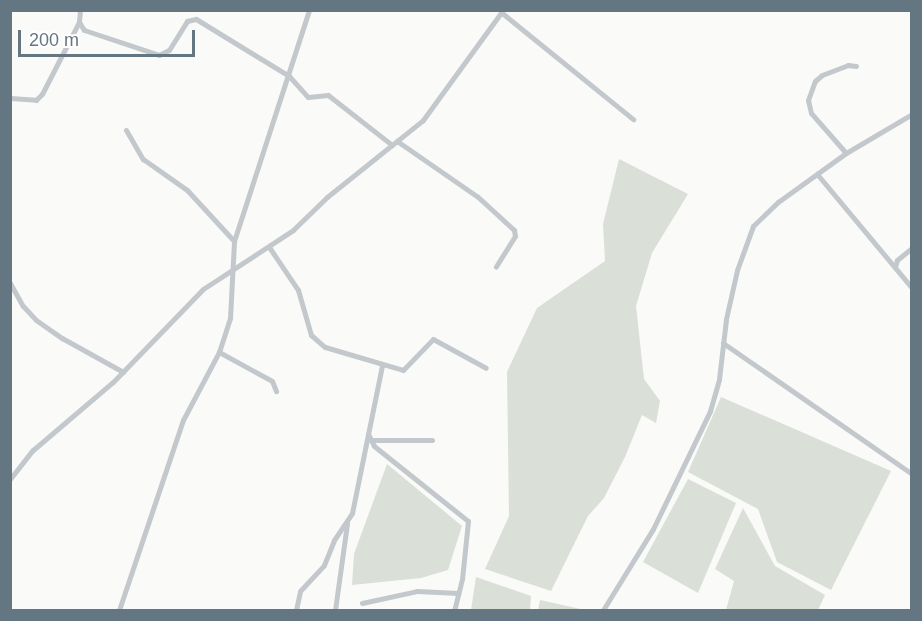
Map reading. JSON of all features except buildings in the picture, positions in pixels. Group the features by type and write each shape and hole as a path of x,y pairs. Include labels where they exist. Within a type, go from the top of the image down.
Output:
{"street":[{"path":"10,98 36,100 42,94 79,22 80,10"},
{"path":"120,610 183,420 219,352 233,297 230,270 234,241 309,10"},
{"path":"10,479 39,444 123,372 181,309 230,270 269,247 433,109 476,43 503,12 633,119"},
{"path":"79,22 84,30 159,55 169,50 187,21 196,19 289,76 308,97 328,95 395,143 478,197 514,230 515,236 496,266"},
{"path":"846,153 811,113 808,100 815,81 822,75 848,64 856,66"},
{"path":"603,610 653,529 700,435 718,387 723,343 737,270 750,231 766,211 846,153 912,114"},
{"path":"126,129 143,159 187,190 234,241"},
{"path":"817,174 912,288"},
{"path":"269,247 298,290 311,335 316,341 382,365 407,369 433,339 486,368"},
{"path":"895,267 897,260 912,248"},
{"path":"10,283 23,306 36,320 62,338 123,372"},
{"path":"723,343 912,474"},
{"path":"219,352 272,381 276,392"},
{"path":"296,610 300,591 324,565 348,521 358,492 382,365"},
{"path":"369,437 432,440"},
{"path":"369,437 468,521 454,610"},
{"path":"335,610 348,521"},
{"path":"362,603 417,591 458,593"},
{"path":"338,594 345,598"}],"shaded area":[{"path":"619,159 688,194 652,253 636,306 644,379 660,401 656,423 642,415 625,457 604,498 588,516 551,591 485,569 509,516 507,372 537,308 605,261 603,224"},
{"path":"721,397 891,471 831,590 777,562 758,509 688,472"},
{"path":"387,464 462,526 448,570 421,578 352,585 354,554"},
{"path":"688,479 736,503 698,593 643,562"},
{"path":"743,508 775,566 825,595 818,610 726,610 734,581 715,569"},
{"path":"476,577 531,596 530,610 471,610"},
{"path":"540,600 585,610 538,610"}]}
